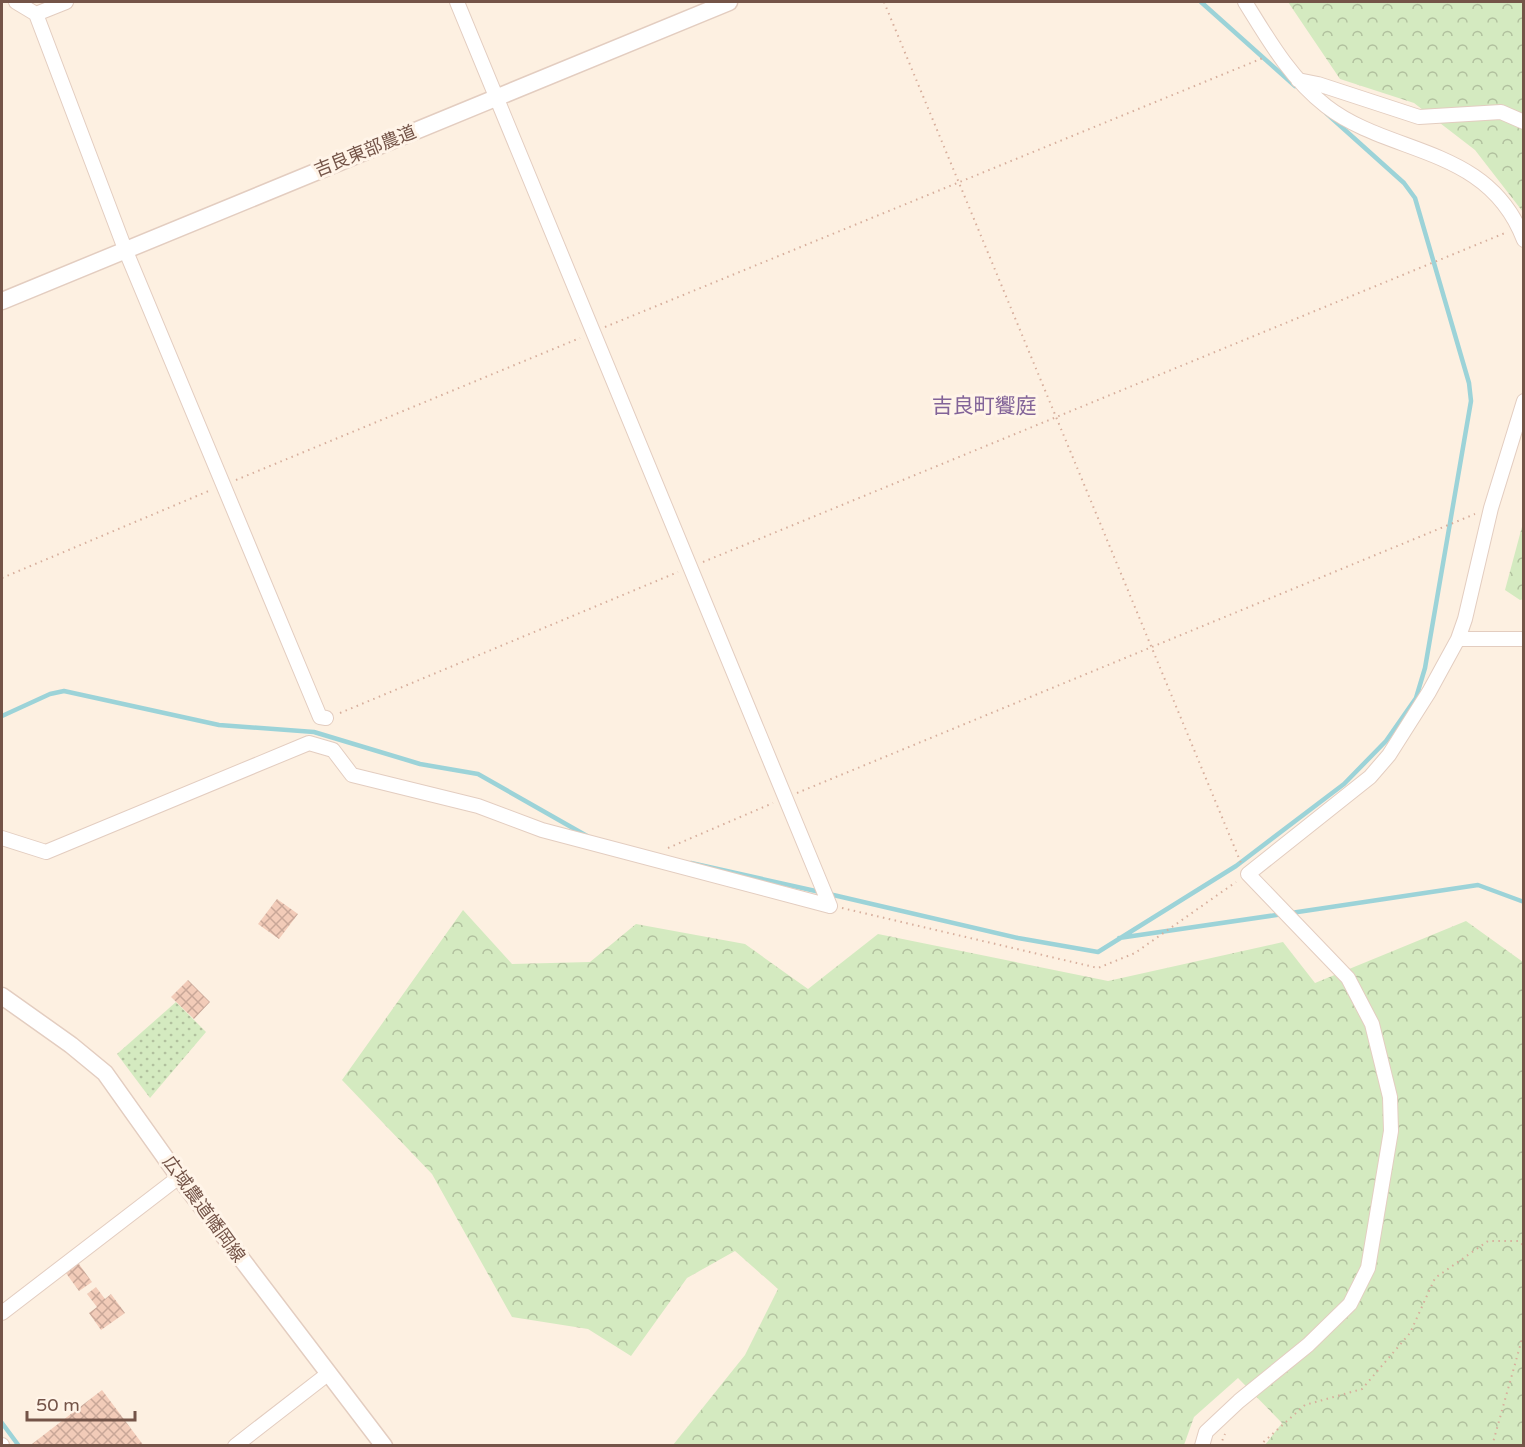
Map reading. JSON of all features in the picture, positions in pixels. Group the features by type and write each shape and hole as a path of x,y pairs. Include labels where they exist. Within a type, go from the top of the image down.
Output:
{"street":[{"path":"16,2 36,14 125,249 222,485 320,717 326,718"},
{"path":"36,14 66,2"},
{"path":"457,2 830,906"},
{"name":"吉良東部農道","path":"2,301 729,2"},
{"path":"1245,2 1276,52 1298,80 1326,105 1352,123 1435,154 1466,171 1487,188 1521,233"},
{"path":"1298,80 1318,84 1419,117 1501,112 1524,122"},
{"path":"1202,1446 1206,1432 1350,1304 1368,1268 1391,1131 1390,1096 1372,1024 1348,978 1248,874 1370,777 1389,755 1458,639 1465,620 1491,508 1524,400"},
{"path":"1458,639 1524,639"},
{"path":"2,838 46,852 309,743 333,750 352,775 478,806 542,830 830,906"},
{"name":"広域農道幡岡線","path":"2,996 71,1045 105,1073 179,1177 384,1446"},
{"path":"2,1313 179,1177"},
{"path":"235,1446 328,1374"}],"path":[{"path":"830,906 1098,968 1135,953 1248,874 1238,858 884,2"},
{"path":"2,578 592,332 1276,52"},
{"path":"326,718 1056,416 1521,233"},
{"path":"643,858 1491,508"},
{"path":"1259,1446 1305,1405 1362,1389 1410,1333 1435,1278 1488,1241 1519,1241 1524,1246"},
{"path":"1492,1446 1524,1332"}],"green space":[{"path":"1288,2 1523,2 1523,212 1475,150 1414,103 1340,79"},
{"path":"1523,523 1524,599 1520,600 1505,590"},
{"path":"463,910 512,964 590,962 636,924 745,944 808,989 878,934 1108,981 1283,942 1315,983 1466,921 1523,962 1523,1445 1265,1445 1282,1423 1238,1378 1194,1417 1184,1445 673,1445 745,1355 778,1289 735,1251 687,1278 631,1356 588,1329 512,1317 432,1174 342,1080"},
{"path":"176,1002 206,1032 150,1098 117,1054"}],"building":[{"path":"277,899 298,914 279,939 258,924"},
{"path":"188,980 210,1002 194,1019 171,997"},
{"path":"76,1260 92,1282 79,1291 63,1269"},
{"path":"96,1287 105,1299 111,1294 125,1313 101,1330 89,1313 97,1307 87,1294"},
{"path":"102,1390 144,1446 34,1446 32,1444"}],"waterway":[{"path":"1201,2 1295,86"},
{"path":"829,894 1018,938 1098,952 1236,866 1344,784 1386,741 1416,698 1425,668 1471,401 1469,383 1415,198 1404,183 1326,113"},
{"path":"2,716 50,694 64,691 219,725 314,732 420,764 478,774 587,836"},
{"path":"691,863 820,892"},
{"path":"1291,913 1478,885 1524,902"},
{"path":"1119,938 1283,914"},
{"path":"2,1423 19,1446"}],"district":[{"name":"吉良町饗庭","path":"984,406"}]}
